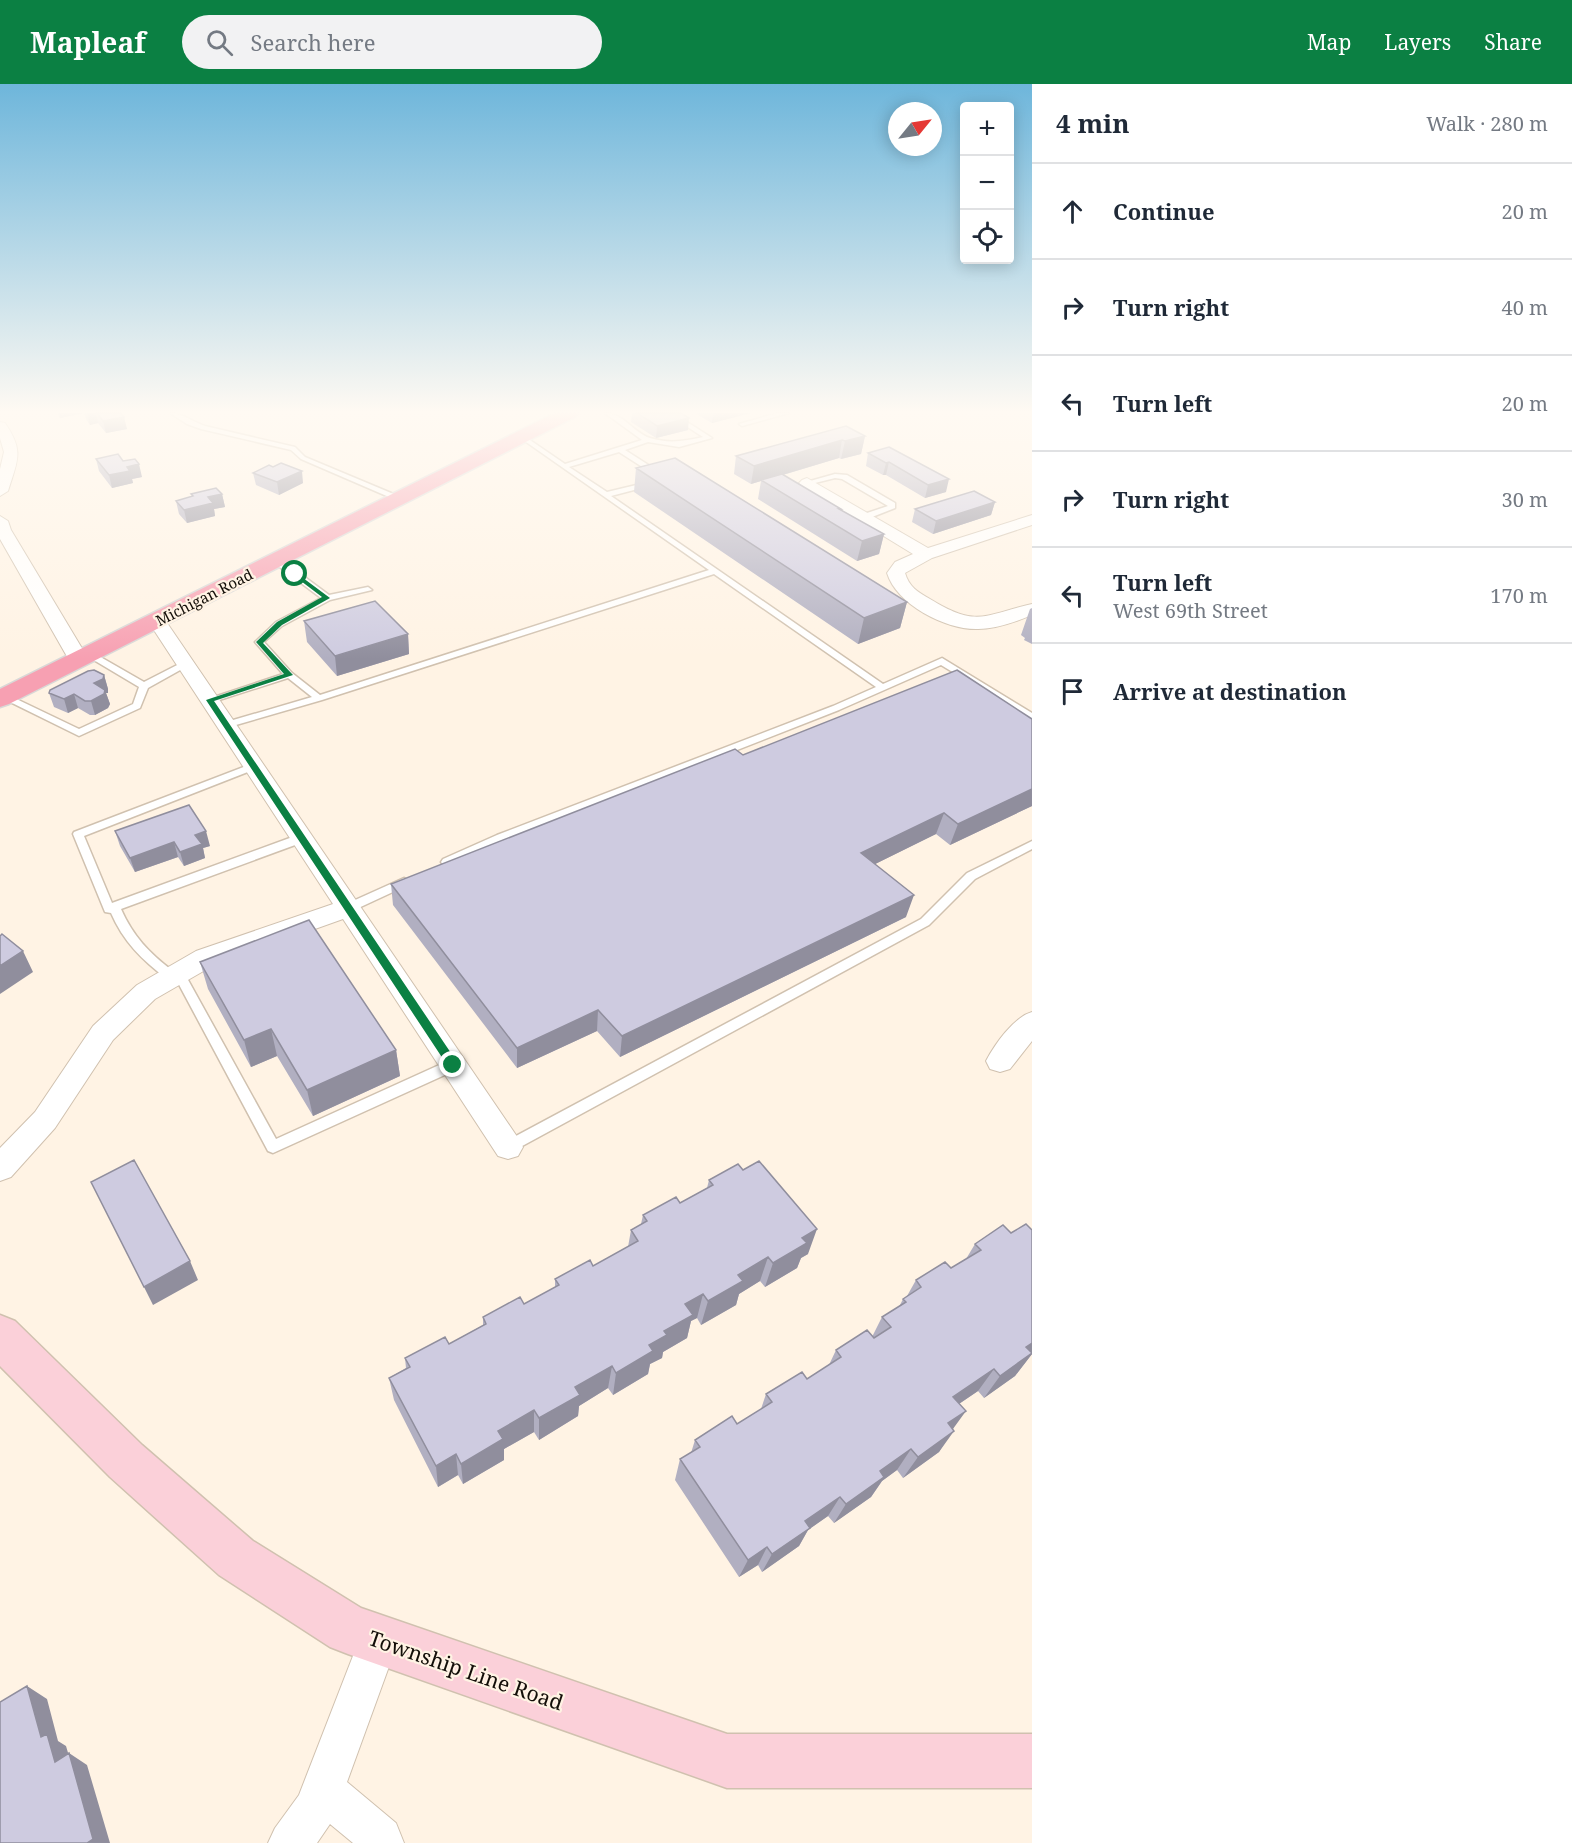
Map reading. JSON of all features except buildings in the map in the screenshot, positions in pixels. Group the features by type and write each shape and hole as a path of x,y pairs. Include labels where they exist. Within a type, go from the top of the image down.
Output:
{"main road":[{"name":"Michigan Road","path":"3,698 405,495"},
{"name":"Township Line Road","path":"0,1336 126,1461 236,1558 348,1629 728,1761 1032,1761"}],"street":[{"path":"827,495 926,554"},
{"path":"1032,520 926,554 901,566 896,573 899,586 943,615 960,622 994,623 1032,609"},
{"path":"0,521 3,530 85,657"},
{"path":"1014,526 1032,535"},
{"path":"157,621 508,1148"},
{"path":"0,1168 45,1120 103,1033 132,1003 174,974 220,951 348,908"},
{"path":"1000,1061 1032,1022"},
{"path":"290,1843 315,1809 379,1640"},
{"path":"323,1790 381,1838 382,1843"}],"lane":[{"path":"392,495 399,498"},
{"path":"606,495 882,687"},
{"path":"864,517 891,508 892,505 875,495"},
{"path":"276,560 327,598"},
{"path":"226,724 319,699 715,571"},
{"path":"319,699 289,675 259,642 279,624 327,598 368,590"},
{"path":"85,657 144,686"},
{"path":"434,868 501,838 695,764 942,661 1032,717"},
{"path":"3,698 79,733 137,706 144,686 186,664"},
{"path":"210,700 289,675"},
{"path":"254,766 78,834 109,909 302,838"},
{"path":"508,1148 925,922 971,876 1032,845"},
{"path":"348,908 412,878"},
{"path":"114,907 126,935 142,955 174,974 273,1147 453,1065"}],"route":[{"path":"295,574 327,598 279,624 259,642 289,675 210,700 453,1065"}]}
